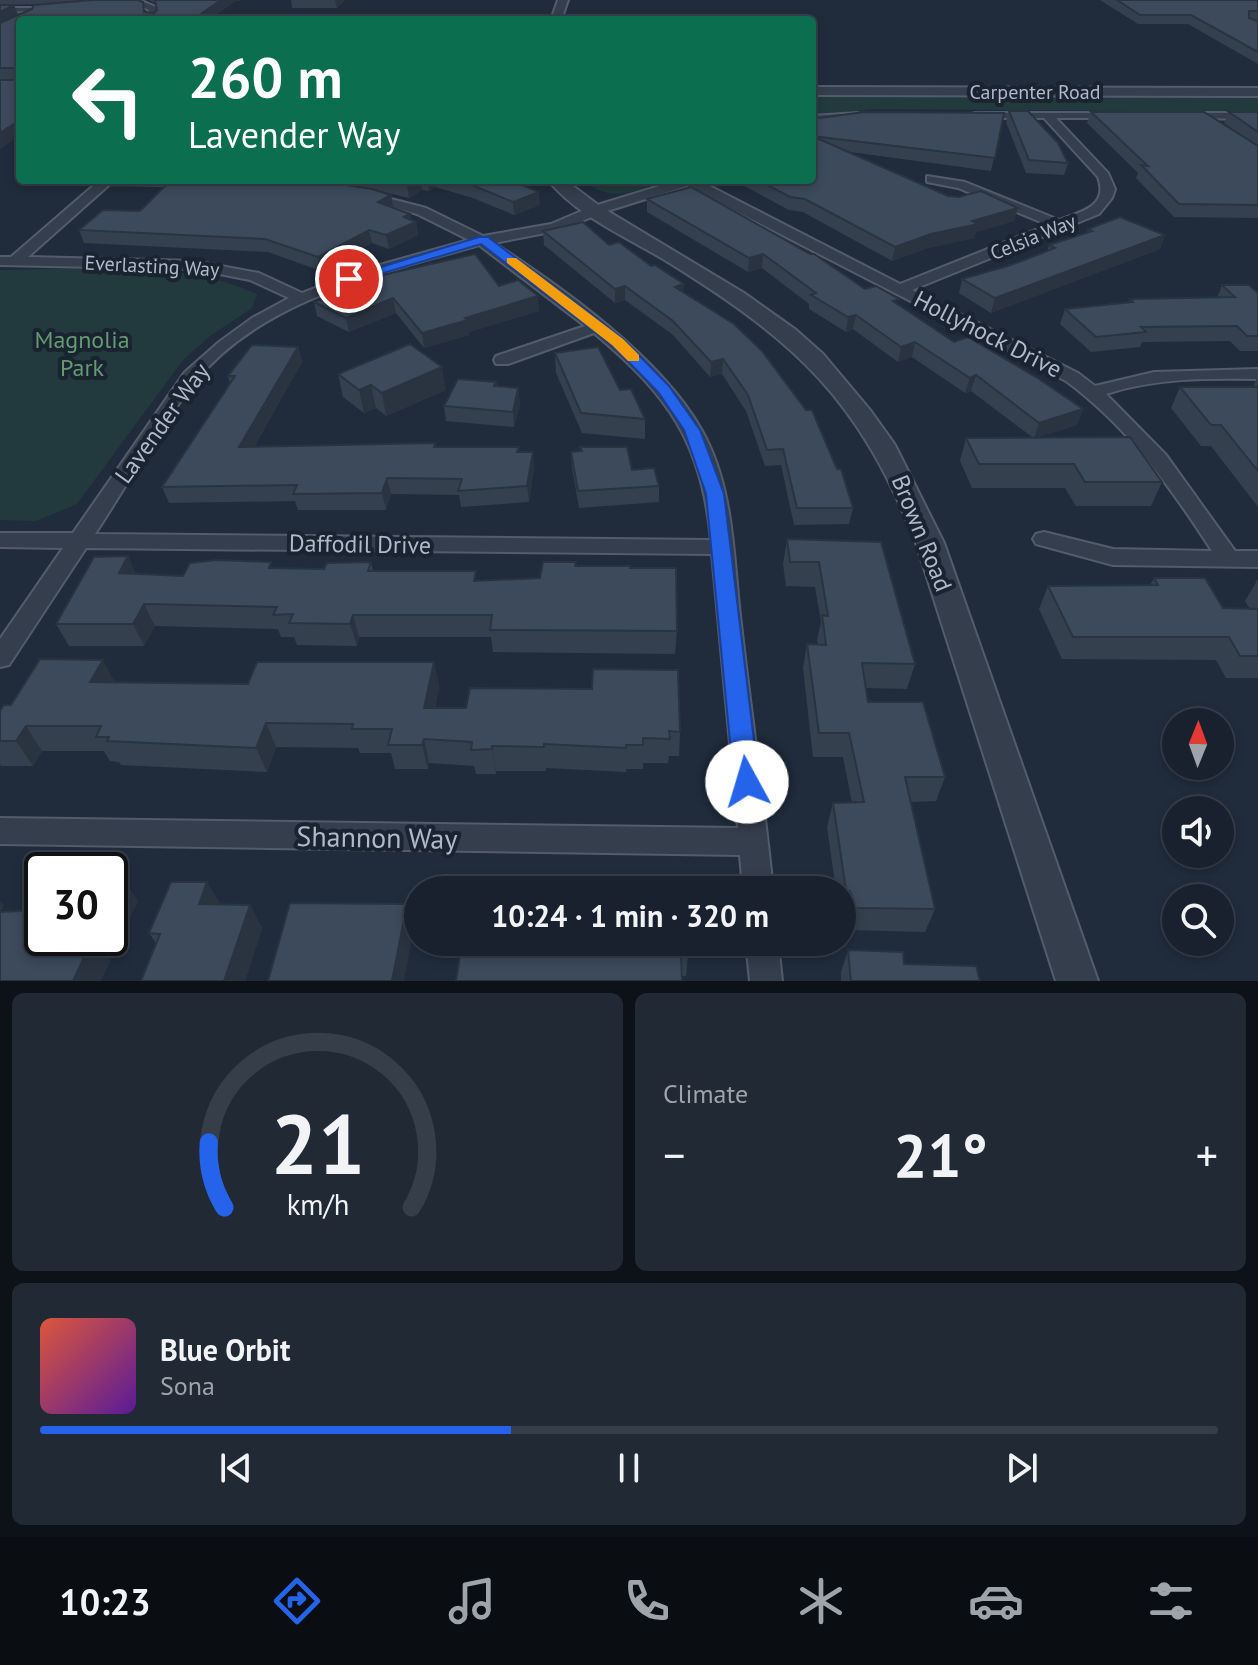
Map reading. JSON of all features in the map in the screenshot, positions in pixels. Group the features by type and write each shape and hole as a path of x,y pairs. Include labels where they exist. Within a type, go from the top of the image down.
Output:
{"street":[{"path":"133,1 153,9 153,16"},
{"path":"0,10 62,9"},
{"path":"27,16 38,10"},
{"name":"Carpenter Road","path":"816,91 1258,92"},
{"path":"816,119 865,114"},
{"path":"972,115 1125,116"},
{"name":"Celsia Way","path":"900,289 1062,226 1094,211 1106,198 1109,189 1104,176 1047,115"},
{"path":"1171,116 1258,116"},
{"path":"1202,116 1223,131"},
{"path":"931,179 961,185 1062,226"},
{"path":"7,261 102,184"},
{"name":"Brown Road","path":"561,184 596,210 761,314 820,364 869,423 913,497 1077,981"},
{"name":"Lavender Way","path":"0,658 191,376 222,345 248,326 299,297 363,275 483,240 508,239 680,184"},
{"name":"Hollyhock Drive","path":"696,184 1072,377 1094,392 1146,440 1228,558"},
{"path":"358,192 430,212 483,240 618,342 664,389 692,430 715,494 757,876"},
{"name":"Everlasting Way","path":"7,261 194,265 254,276 299,297"},
{"path":"502,360 597,327"},
{"path":"1094,392 1135,379 1161,375 1258,374"},
{"path":"1044,539 1113,557 1258,559"},
{"name":"Daffodil Drive","path":"0,540 720,547"},
{"name":"Shannon Way","path":"0,831 753,842"},
{"path":"763,956 766,981"}],"green space":[{"path":"816,95 1258,97 1258,112 877,109 816,115"},
{"path":"588,184 654,184 622,194 603,192"},
{"name":"Magnolia Park","path":"97,268 163,271 195,275 257,294 252,308 210,336 183,360 77,504 36,521 0,520 0,270"}],"building":[{"path":"138,0 143,2 144,12 154,13 157,10 155,0 221,0 198,16 16,16 34,5"},
{"path":"1117,0 1258,0 1258,11 1249,11 1249,18 1258,21 1258,52 1191,15 1140,15"},
{"path":"0,5 14,5 0,12"},
{"path":"16,16 16,68 0,68 0,23"},
{"path":"0,80 16,80 16,123 0,133"},
{"path":"1009,111 1028,111 1058,143 1068,163 1029,160"},
{"path":"864,112 1004,113 995,158 816,136 816,118"},
{"path":"1091,112 1204,112 1258,146 1258,205 1179,204 1141,165 1148,166"},
{"path":"1229,112 1258,112 1258,132"},
{"path":"816,138 948,196 959,197 981,191 1018,208 972,221 978,224 931,234 895,247 805,199 790,197 766,184 816,184"},
{"path":"167,184 339,184 391,195 378,202 410,214 404,217 416,222 386,235 369,230 318,257 265,239 79,230 103,210 140,211"},
{"path":"468,184 519,184 539,192 513,202"},
{"path":"691,187 814,254 865,289 876,286 899,299 893,301 954,342 968,337 1083,409 1039,423 976,375 970,378 915,342 901,347 856,315 848,317 811,295 816,293 763,254 749,258 647,199"},
{"path":"1120,217 1165,235 995,298 962,279 1055,248 1049,245 1092,231 1088,229"},
{"path":"583,222 609,245 619,242 651,266 655,265 684,284 675,287 734,324 762,351 806,410 812,410 837,469 841,469 853,508 797,508 783,449 767,450 748,395 723,359 711,362 673,321 625,286 615,289 543,231"},
{"path":"475,254 499,286 518,280 538,296 422,333 393,298 346,318 314,302 363,282 361,280"},
{"path":"1222,285 1249,285 1258,293 1258,336 1247,336 1237,326 1141,327 1146,332 1096,337 1065,309 1133,302 1130,299 1235,297"},
{"path":"410,344 442,367 382,393 371,385 359,390 338,374"},
{"path":"252,345 298,347 239,447 435,443 434,447 519,447 517,452 533,452 527,486 458,491 462,479 387,478 382,493 293,494 297,485 162,487 235,376 228,376"},
{"path":"598,347 620,390 631,389 645,419 581,413 555,353"},
{"path":"458,379 496,382 494,386 518,388 513,412 444,406"},
{"path":"1180,387 1258,387 1258,471 1221,425 1211,425"},
{"path":"1130,437 1162,482 1085,482 1074,464 979,464 966,438"},
{"path":"580,447 627,447 632,470 654,468 659,486 578,491 571,452 582,451"},
{"path":"787,539 881,542 915,664 862,663 868,702 923,702 945,777 905,777 935,909 856,908 856,876 844,876 833,803 864,802 849,733 819,733 807,644 826,645 822,615 828,616 819,562 790,562"},
{"path":"128,556 119,573 183,576 190,563 217,560 271,562 269,568 324,569 327,563 371,562 368,571 476,571 474,581 540,578 543,562 576,562 575,566 676,568 677,631 490,630 492,615 353,615 350,624 289,623 293,614 273,615 277,607 144,604 133,624 56,624 94,557"},
{"path":"1154,578 1205,578 1223,608 1258,609 1258,656 1240,656 1229,637 1073,637 1048,586 1158,585"},
{"path":"40,659 103,660 90,682 248,684 257,662 434,662 424,708 466,708 470,688 592,689 593,669 678,670 680,732 669,731 670,739 643,738 643,745 626,745 626,748 544,744 544,747 492,746 492,749 471,750 472,742 424,739 422,745 388,745 392,729 352,729 353,724 266,723 256,748 107,741 109,737 96,737 101,726 26,726 16,741 0,741 0,711 4,705 11,705"},
{"path":"171,882 207,882 199,904 250,905 224,981 141,981 160,934 149,933"},
{"path":"290,903 404,904 392,981 268,981"},
{"path":"24,911 24,956 85,956 73,981 0,981 0,912"},
{"path":"856,950 903,952 904,964 976,966 980,981 851,981 849,956 856,956"},
{"path":"460,956 681,956 682,981 456,981"}],"slow traffic":[{"path":"512,260 618,342 634,358"}],"route":[{"path":"349,279 483,240 618,342 664,389 692,430 715,494 747,782"}]}
